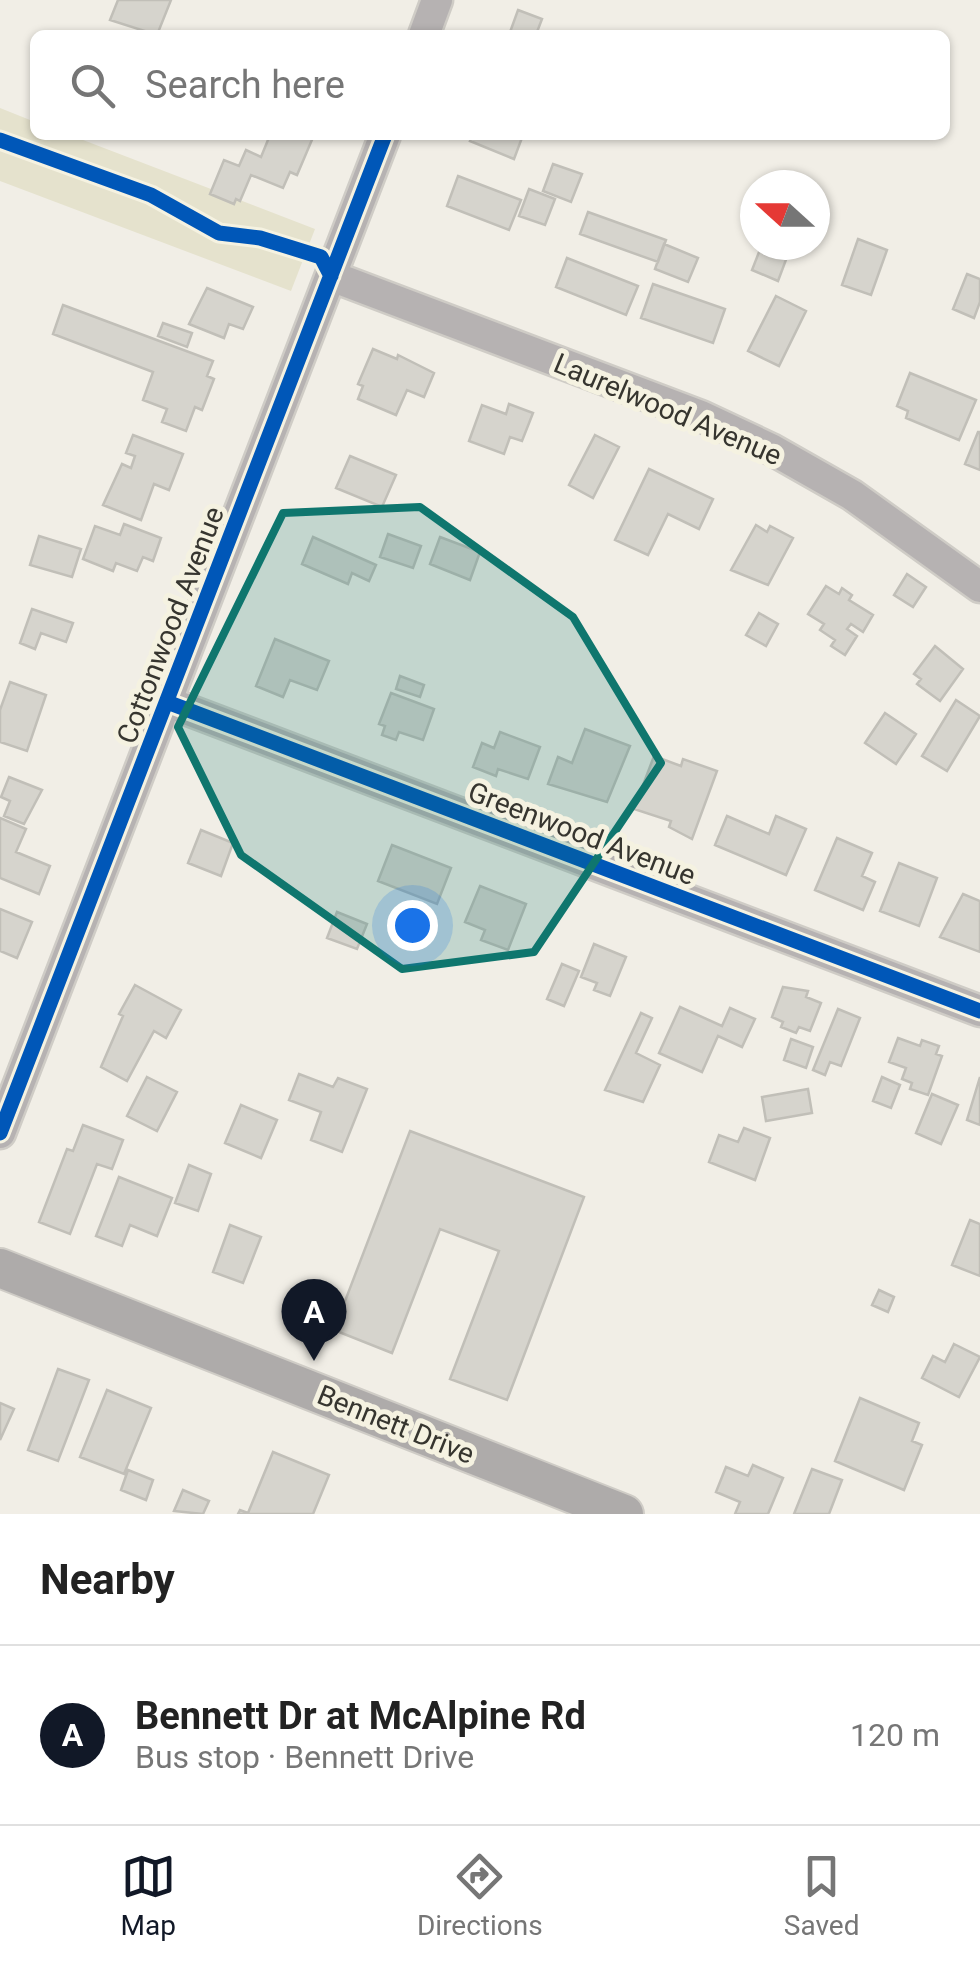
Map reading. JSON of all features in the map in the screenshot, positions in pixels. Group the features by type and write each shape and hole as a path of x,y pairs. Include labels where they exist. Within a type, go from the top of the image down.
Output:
{"main road":[{"name":"Bennett Drive","path":"0,1268 566,1503 624,1514"}],"street":[{"path":"426,30 437,0"},
{"name":"Cottonwood Avenue","path":"0,1133 384,140"},
{"name":"Laurelwood Avenue","path":"331,276 701,416 772,449 852,495 980,588"},
{"name":"Greenwood Avenue","path":"166,702 980,1011"}],"highlighted area":[{"path":"420,507 573,617 661,763 534,952 402,969 241,855 178,727 283,513"}],"shaded area":[{"path":"0,108 30,120 30,140 83,140 315,229 291,291 0,181"}],"building":[{"path":"118,0 171,0 159,30 141,30 110,20"},
{"path":"518,10 542,19 538,30 511,30"},
{"path":"268,140 312,140 297,175 290,172 283,188 251,175 240,201 236,199 234,204 210,194 224,160 239,166 246,150 261,157"},
{"path":"470,140 521,140 514,159"},
{"path":"553,164 582,174 571,202 543,191"},
{"path":"458,176 521,200 509,230 447,206"},
{"path":"529,189 555,199 545,225 519,216"},
{"path":"588,212 666,240 658,262 580,234"},
{"path":"858,239 887,250 871,295 842,285"},
{"path":"664,244 698,258 688,282 655,269"},
{"path":"567,258 638,286 626,315 556,287"},
{"path":"756,260 786,260 778,281 752,270"},
{"path":"967,274 980,279 980,302 974,318 953,309"},
{"path":"653,284 725,309 713,343 641,318"},
{"path":"207,288 253,307 243,329 229,324 224,338 189,324"},
{"path":"776,296 806,311 779,366 748,351"},
{"path":"63,305 213,361 207,376 214,379 202,410 195,407 186,431 162,422 167,409 143,400 153,372 53,334"},
{"path":"163,323 192,333 187,347 158,336"},
{"path":"373,349 397,359 398,355 434,373 424,397 407,390 396,415 358,399 363,386 358,384"},
{"path":"910,373 976,400 959,440 906,418 908,411 897,406"},
{"path":"509,404 533,413 522,441 510,437 504,454 469,441 482,405 506,414"},
{"path":"980,432 980,470 965,464"},
{"path":"133,435 183,454 169,490 154,484 141,520 103,505 122,464 131,468 135,456 126,453"},
{"path":"595,435 619,447 593,498 569,485"},
{"path":"350,456 396,475 382,507 336,488"},
{"path":"649,469 713,499 699,529 668,514 648,555 615,540"},
{"path":"124,524 161,538 153,561 143,557 137,571 116,563 113,571 83,559 95,526 120,535"},
{"path":"756,525 767,532 770,526 793,538 768,585 731,570"},
{"path":"388,534 421,546 413,568 380,557"},
{"path":"39,536 81,549 72,577 30,565"},
{"path":"313,537 376,565 369,581 352,573 348,584 302,564"},
{"path":"440,537 480,552 470,580 430,564"},
{"path":"907,574 926,587 913,607 894,595"},
{"path":"826,586 839,594 842,588 852,595 849,600 873,615 863,632 851,624 847,629 857,636 845,655 831,646 835,640 820,630 824,624 808,614"},
{"path":"32,609 73,623 66,642 41,633 35,649 20,643"},
{"path":"759,613 778,624 766,646 746,635"},
{"path":"275,639 329,661 317,690 290,680 283,697 256,686"},
{"path":"935,646 963,669 940,701 917,684 921,679 914,674"},
{"path":"400,676 424,685 420,697 396,689"},
{"path":"10,682 46,695 27,751 0,742 0,710"},
{"path":"391,693 434,709 423,740 399,732 396,740 382,735 385,726 379,724"},
{"path":"956,700 980,716 947,771 922,756"},
{"path":"885,713 916,734 896,764 865,743"},
{"path":"585,729 630,746 607,802 548,784 558,757 572,763"},
{"path":"500,732 540,747 528,779 498,769 496,776 473,767 482,743 494,748"},
{"path":"654,756 681,766 683,759 717,771 692,839 669,827 671,821 634,809"},
{"path":"9,777 42,790 24,824 4,816 10,801 1,797"},
{"path":"727,816 769,834 776,816 806,829 786,875 715,845"},
{"path":"0,818 26,829 16,852 50,866 39,894 0,878"},
{"path":"201,830 233,843 221,876 188,863"},
{"path":"837,838 872,853 862,876 875,882 863,910 815,890"},
{"path":"392,845 451,868 437,904 378,881"},
{"path":"899,863 937,878 919,926 880,911"},
{"path":"480,886 526,904 508,950 481,940 485,930 465,922"},
{"path":"963,894 980,901 980,952 940,937"},
{"path":"0,909 32,922 17,958 0,951"},
{"path":"337,912 367,924 357,949 327,938"},
{"path":"594,944 626,957 610,996 594,990 597,983 581,977"},
{"path":"562,964 579,971 564,1006 547,999"},
{"path":"135,985 181,1010 166,1038 154,1031 127,1081 101,1067 123,1016 119,1014"},
{"path":"783,987 808,991 806,997 821,1003 810,1031 799,1027 796,1033 781,1027 783,1022 772,1017"},
{"path":"680,1007 722,1026 730,1008 755,1019 742,1047 718,1036 702,1072 659,1053"},
{"path":"838,1009 860,1018 841,1066 830,1062 825,1075 813,1070"},
{"path":"641,1013 652,1018 636,1053 660,1065 643,1102 605,1090"},
{"path":"898,1038 920,1046 922,1040 939,1046 936,1054 942,1056 928,1095 910,1089 912,1083 902,1079 906,1068 889,1062"},
{"path":"791,1039 813,1047 806,1068 784,1060"},
{"path":"299,1074 333,1087 338,1078 367,1089 342,1152 311,1140 321,1112 289,1100"},
{"path":"147,1077 177,1092 157,1131 127,1116"},
{"path":"882,1077 900,1085 891,1108 873,1101"},
{"path":"980,1077 980,1125 967,1120"},
{"path":"808,1089 812,1113 766,1121 762,1097"},
{"path":"932,1094 958,1105 941,1144 916,1133"},
{"path":"241,1105 277,1120 261,1158 225,1143"},
{"path":"83,1125 123,1140 112,1169 97,1164 70,1234 39,1222 67,1149 73,1151"},
{"path":"744,1128 770,1138 755,1180 709,1162 719,1135 738,1142"},
{"path":"410,1131 584,1197 507,1400 450,1379 499,1251 440,1229 392,1353 334,1330"},
{"path":"189,1165 211,1174 198,1211 175,1203"},
{"path":"119,1177 172,1198 157,1236 130,1225 122,1246 96,1236"},
{"path":"970,1220 980,1224 980,1276 952,1265"},
{"path":"230,1225 261,1237 243,1283 213,1272"},
{"path":"879,1290 894,1297 888,1312 872,1305"},
{"path":"954,1344 980,1357 959,1397 922,1378 933,1356 945,1362"},
{"path":"58,1369 89,1380 58,1461 28,1450"},
{"path":"107,1390 151,1408 124,1474 80,1457"},
{"path":"860,1398 919,1423 912,1441 922,1445 904,1490 835,1461"},
{"path":"0,1403 14,1409 0,1440"},
{"path":"273,1452 329,1475 313,1514 238,1514 240,1510 248,1513"},
{"path":"753,1465 783,1478 768,1514 735,1514 740,1502 716,1492 726,1467 748,1476"},
{"path":"812,1469 842,1480 829,1514 794,1514"},
{"path":"128,1470 153,1480 146,1500 121,1490"},
{"path":"183,1490 209,1501 203,1514 174,1511"}],"cycle path":[{"path":"0,140 151,195 219,233 260,238 321,257 331,276"},
{"path":"0,1133 383,140"},
{"path":"167,702 980,1011"}],"place":[{"name":"Bennett Dr at McAlpine Rd","path":"314,1361"}]}
